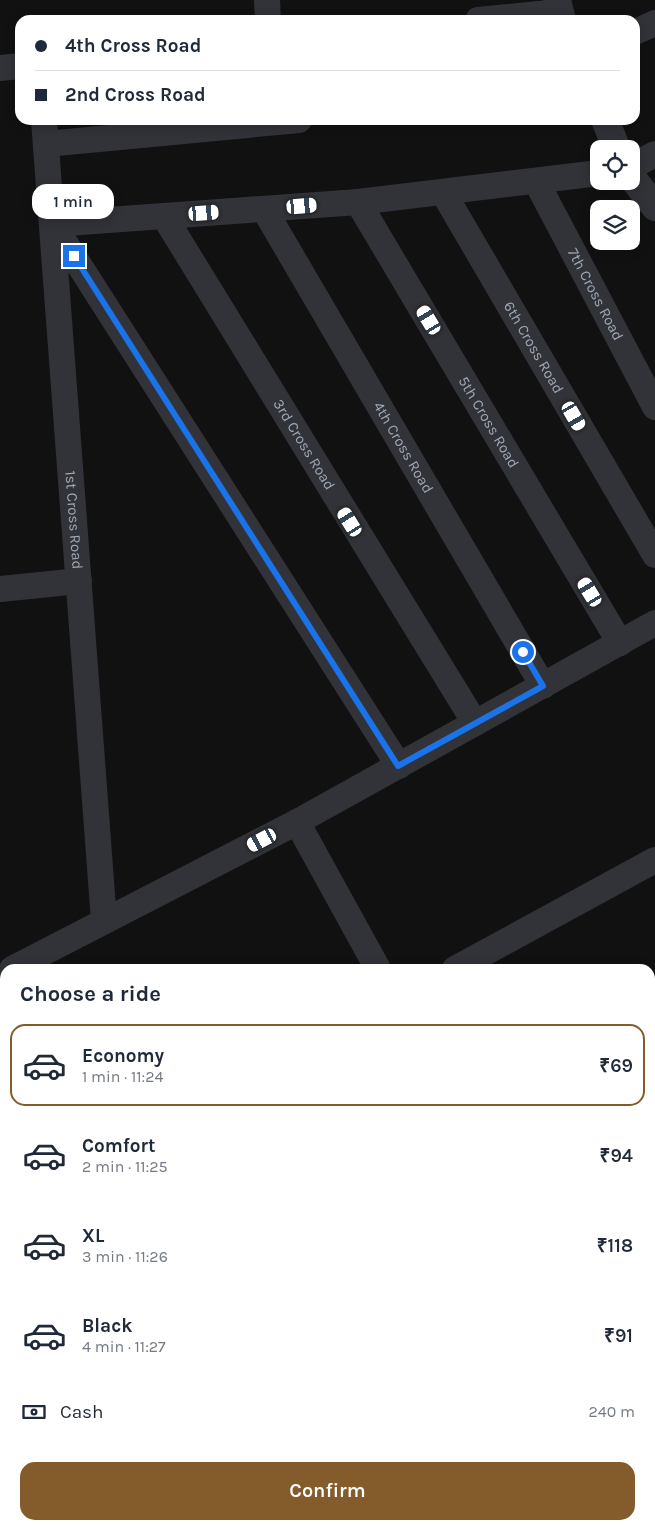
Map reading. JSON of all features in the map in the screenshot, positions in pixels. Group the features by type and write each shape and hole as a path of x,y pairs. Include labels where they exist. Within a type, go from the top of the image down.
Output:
{"street":[{"path":"267,0 268,15"},
{"path":"523,15 559,11"},
{"path":"640,30 655,22"},
{"path":"0,68 15,66"},
{"path":"45,132 193,125"},
{"path":"607,125 613,140"},
{"name":"1st Cross Road","path":"45,132 104,922"},
{"path":"640,162 655,154"},
{"path":"398,766 53,224 358,202 590,174"},
{"name":"7th Cross Road","path":"536,181 655,407"},
{"path":"640,188 655,207"},
{"name":"6th Cross Road","path":"443,192 655,555"},
{"name":"5th Cross Road","path":"358,202 620,642"},
{"name":"4th Cross Road","path":"264,209 543,686"},
{"name":"3rd Cross Road","path":"164,216 475,723"},
{"path":"0,589 79,581"},
{"path":"22,964 297,822 655,624"},
{"path":"297,822 375,964"},
{"path":"464,964 655,860"}],"route":[{"path":"74,256 398,766 543,686 523,652"}]}
